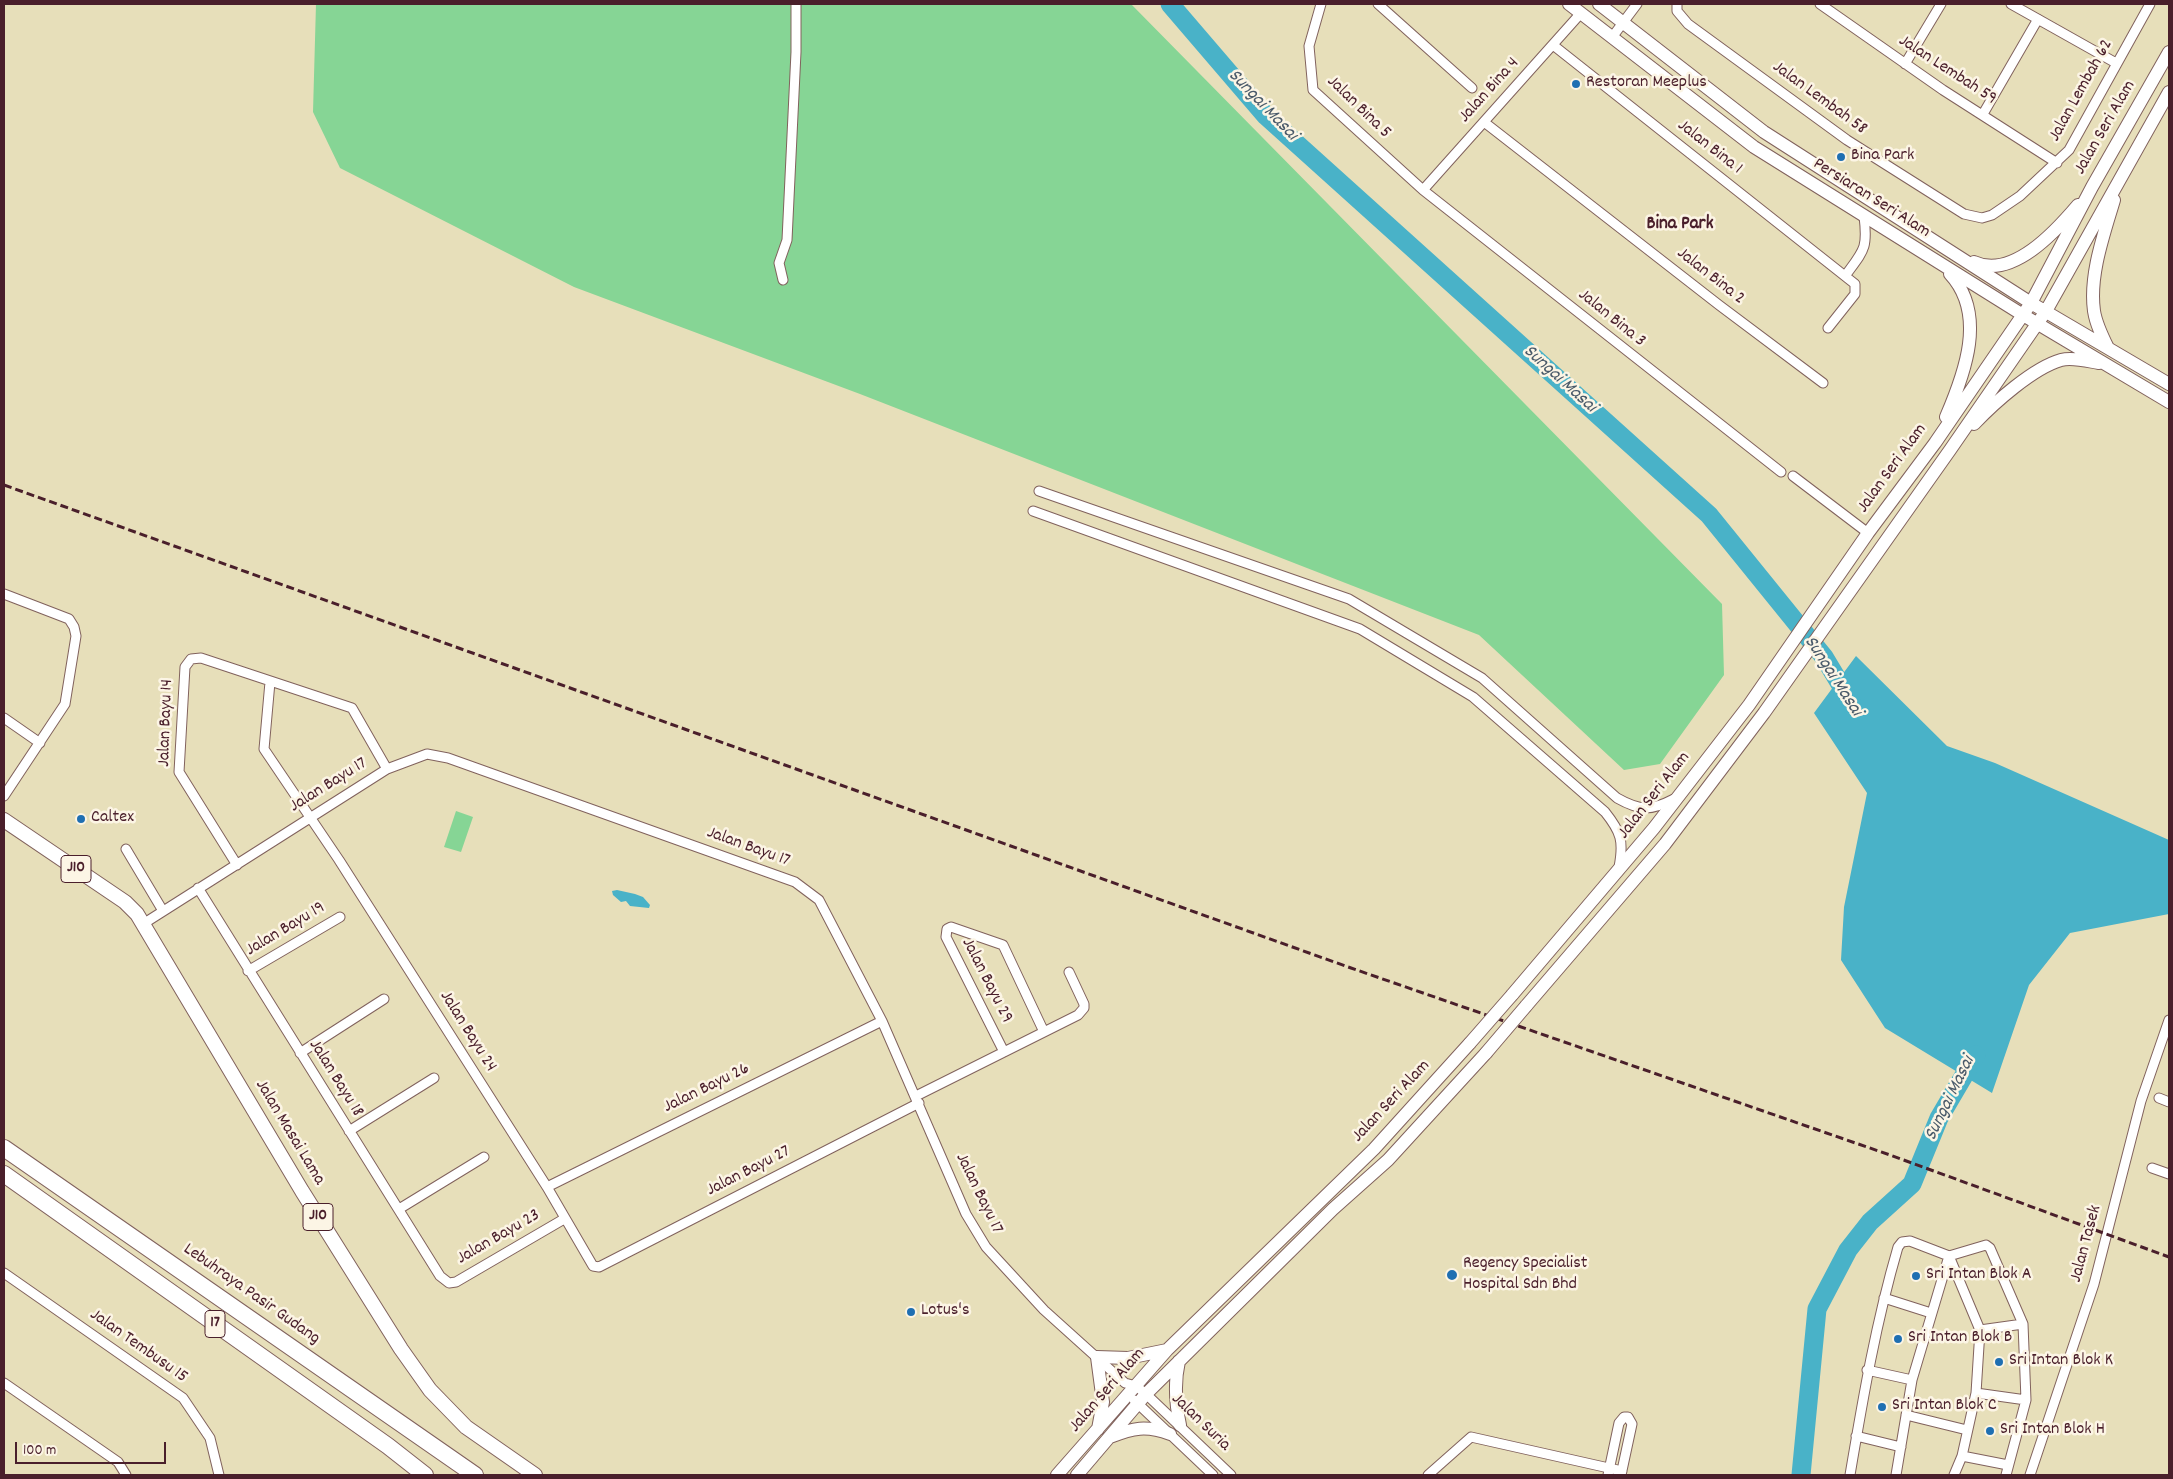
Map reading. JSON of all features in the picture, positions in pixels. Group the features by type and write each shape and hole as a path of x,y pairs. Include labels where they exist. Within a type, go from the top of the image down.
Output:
{"highway":[{"name":"Lebuhraya Pasir Gudang","path":"4,1148 475,1475"},
{"name":"17","path":"4,1174 380,1440 425,1475"}],"main road":[{"name":"Persiaran Seri Alam","path":"1569,4 1613,36 1754,147 2023,315 2169,402"},
{"name":"Persiaran Seri Alam","path":"1599,4 1764,132 2031,303 2169,384"},
{"name":"Jalan Seri Alam","path":"1057,1475 1167,1350 1374,1149 1512,995 1677,798 1749,705 1868,533 1935,443 2031,303 2092,187 2169,52"},
{"name":"Jalan Seri Alam","path":"1134,1389 1179,1360 1333,1209 1388,1160 1486,1053 1665,844 1802,660 2038,324 2169,92"},
{"path":"2108,348 2094,312 2094,294 2096,269 2119,180"},
{"path":"1947,250 1983,267 1998,267 2013,262 2039,244 2070,214 2092,187"},
{"path":"1935,443 1959,386 1971,323 1967,299 1959,284 1937,261"},
{"path":"1950,450 1982,416 2029,377 2051,364 2062,359 2106,364"},
{"name":"Jalan Masai Lama","path":"4,820 125,902 143,924 302,1191 400,1349 430,1390 466,1427 535,1475"},
{"path":"1098,1429 1103,1402 1097,1357 1128,1358 1167,1350"},
{"path":"1179,1360 1175,1375 1175,1402 1180,1425"},
{"name":"Jalan Seri Alam","path":"1077,1475 1138,1404 1134,1389"},
{"path":"1109,1438 1138,1428 1152,1428 1170,1434"}],"street":[{"path":"783,280 779,263 787,240 796,4"},
{"name":"Jalan Bina 5","path":"1321,4 1309,46 1313,90 1423,190"},
{"path":"1378,4 1472,88"},
{"path":"1613,36 1637,4"},
{"name":"Jalan Lembah 58","path":"1677,4 1677,11 1688,24 1847,140 1964,214 1982,218"},
{"name":"Jalan Lembah 59","path":"1820,4 1905,64 2057,163"},
{"path":"1905,64 1941,4"},
{"path":"2011,4 2116,63"},
{"name":"Jalan Lembah 62","path":"1982,218 1992,215 2020,196 2069,150 2150,4"},
{"name":"Jalan Bina 4","path":"1423,190 1581,13"},
{"path":"1983,114 2038,19"},
{"name":"Jalan Bina 1","path":"1553,45 1845,276"},
{"name":"Jalan Bina 2","path":"1484,122 1718,305 1823,383"},
{"name":"Jalan Bina 3","path":"1423,190 1781,472"},
{"path":"1828,328 1855,294 1855,284 1845,276 1865,249 1867,236 1864,216"},
{"path":"1793,476 1868,533"},
{"path":"1039,491 1349,599 1482,678 1633,807 1651,808 1677,798"},
{"path":"1033,511 1360,629 1473,696 1604,812 1618,829 1622,848 1618,870"},
{"path":"4,594 69,619 74,627 75,645 65,704 4,796"},
{"name":"Jalan Bayu 14","path":"237,865 179,772 185,667 191,659 201,658 270,682"},
{"path":"270,682 352,708 387,769"},
{"name":"Jalan Bayu 24","path":"270,682 264,749 311,817 547,1187 593,1266"},
{"path":"4,718 40,743"},
{"name":"Jalan Bayu 17","path":"143,924 387,769 428,754 448,758 795,882 819,900 882,1021 966,1214 986,1248 1044,1310 1134,1389"},
{"path":"126,849 163,911"},
{"name":"Jalan Bayu 18","path":"198,888 248,971 440,1276 449,1283"},
{"name":"Jalan Bayu 19","path":"248,971 340,917"},
{"name":"Jalan Bayu 29","path":"1004,1052 946,937 947,929 951,926 1003,945 1044,1032"},
{"name":"Jalan Bayu 27","path":"593,1266 599,1267 917,1100 1004,1052 1078,1015 1084,1008 1083,1000 1069,972"},
{"path":"300,1053 384,999"},
{"name":"Jalan Tasek","path":"2030,1475 2094,1284 2141,1101 2169,1020"},
{"name":"Jalan Bayu 26","path":"547,1187 882,1021"},
{"path":"349,1132 434,1078"},
{"path":"2159,1098 2169,1102"},
{"path":"399,1209 484,1157"},
{"path":"2152,1168 2169,1174"},
{"name":"Jalan Bayu 23","path":"449,1283 462,1279 564,1219"},
{"path":"1850,1475 1867,1370 1884,1298 1898,1247 1902,1242 1910,1241 1949,1256 1980,1245 1986,1245 1990,1248 2022,1324 2026,1400 2006,1475"},
{"path":"1896,1475 1912,1380 1949,1256"},
{"path":"1949,1256 1980,1330 1976,1392 1962,1456 1954,1475"},
{"name":"Jalan Tembusu 15","path":"4,1273 183,1398 210,1438 219,1475"},
{"path":"1884,1298 1931,1313"},
{"path":"1980,1330 2022,1324"},
{"path":"1867,1370 1912,1380"},
{"path":"4,1382 118,1462 126,1475"},
{"name":"Jalan Suria","path":"1134,1389 1180,1425 1231,1475"},
{"path":"1976,1392 2026,1400"},
{"name":"Jalan Suria","path":"1138,1404 1213,1475"},
{"path":"1906,1415 1967,1430"},
{"path":"1428,1475 1471,1437 1599,1466 1609,1472 1622,1473 1632,1424 1628,1418 1624,1418 1619,1423 1609,1472"},
{"path":"1856,1436 1901,1447"},
{"path":"1962,1456 2008,1465"},
{"path":"1597,1475 1599,1466"}],"green space":[{"path":"316,4 1131,4 1722,604 1724,675 1660,764 1624,770 1479,635 860,394 574,287 340,168 313,112"},
{"path":"456,811 473,817 461,852 444,847"}],"water":[{"path":"1856,656 1947,746 1995,763 2169,840 2169,914 2070,933 2029,985 1992,1093 1885,1028 1841,960 1844,907 1867,793 1814,713"},
{"path":"617,890 643,897 650,905 649,908 630,906 626,901 621,902 613,895 612,891"}],"waterway":[{"name":"Sungai Masai","path":"1170,4 1266,116 1709,515 1824,657 1851,702"},
{"name":"Sungai Masai","path":"1801,1475 1817,1309 1848,1250 1870,1222 1912,1184 1939,1118 1976,1055"}],"railway":[{"path":"4,485 1351,968 1890,1155 2169,1257"}],"place":[{"name":"Restoran Meeplus","path":"1576,84"},
{"name":"Bina Park","path":"1841,157"},
{"name":"Caltex","path":"81,819"},
{"name":"Regency Specialist Hospital Sdn Bhd","path":"1452,1275"},
{"name":"Sri Intan Blok A","path":"1916,1276"},
{"name":"Lotus's","path":"911,1312"},
{"name":"Sri Intan Blok B","path":"1898,1339"},
{"name":"Sri Intan Blok K","path":"1999,1362"},
{"name":"Sri Intan Blok C","path":"1882,1407"},
{"name":"Sri Intan Blok H","path":"1990,1431"}],"district":[{"name":"Bina Park","path":"1680,225"}]}
